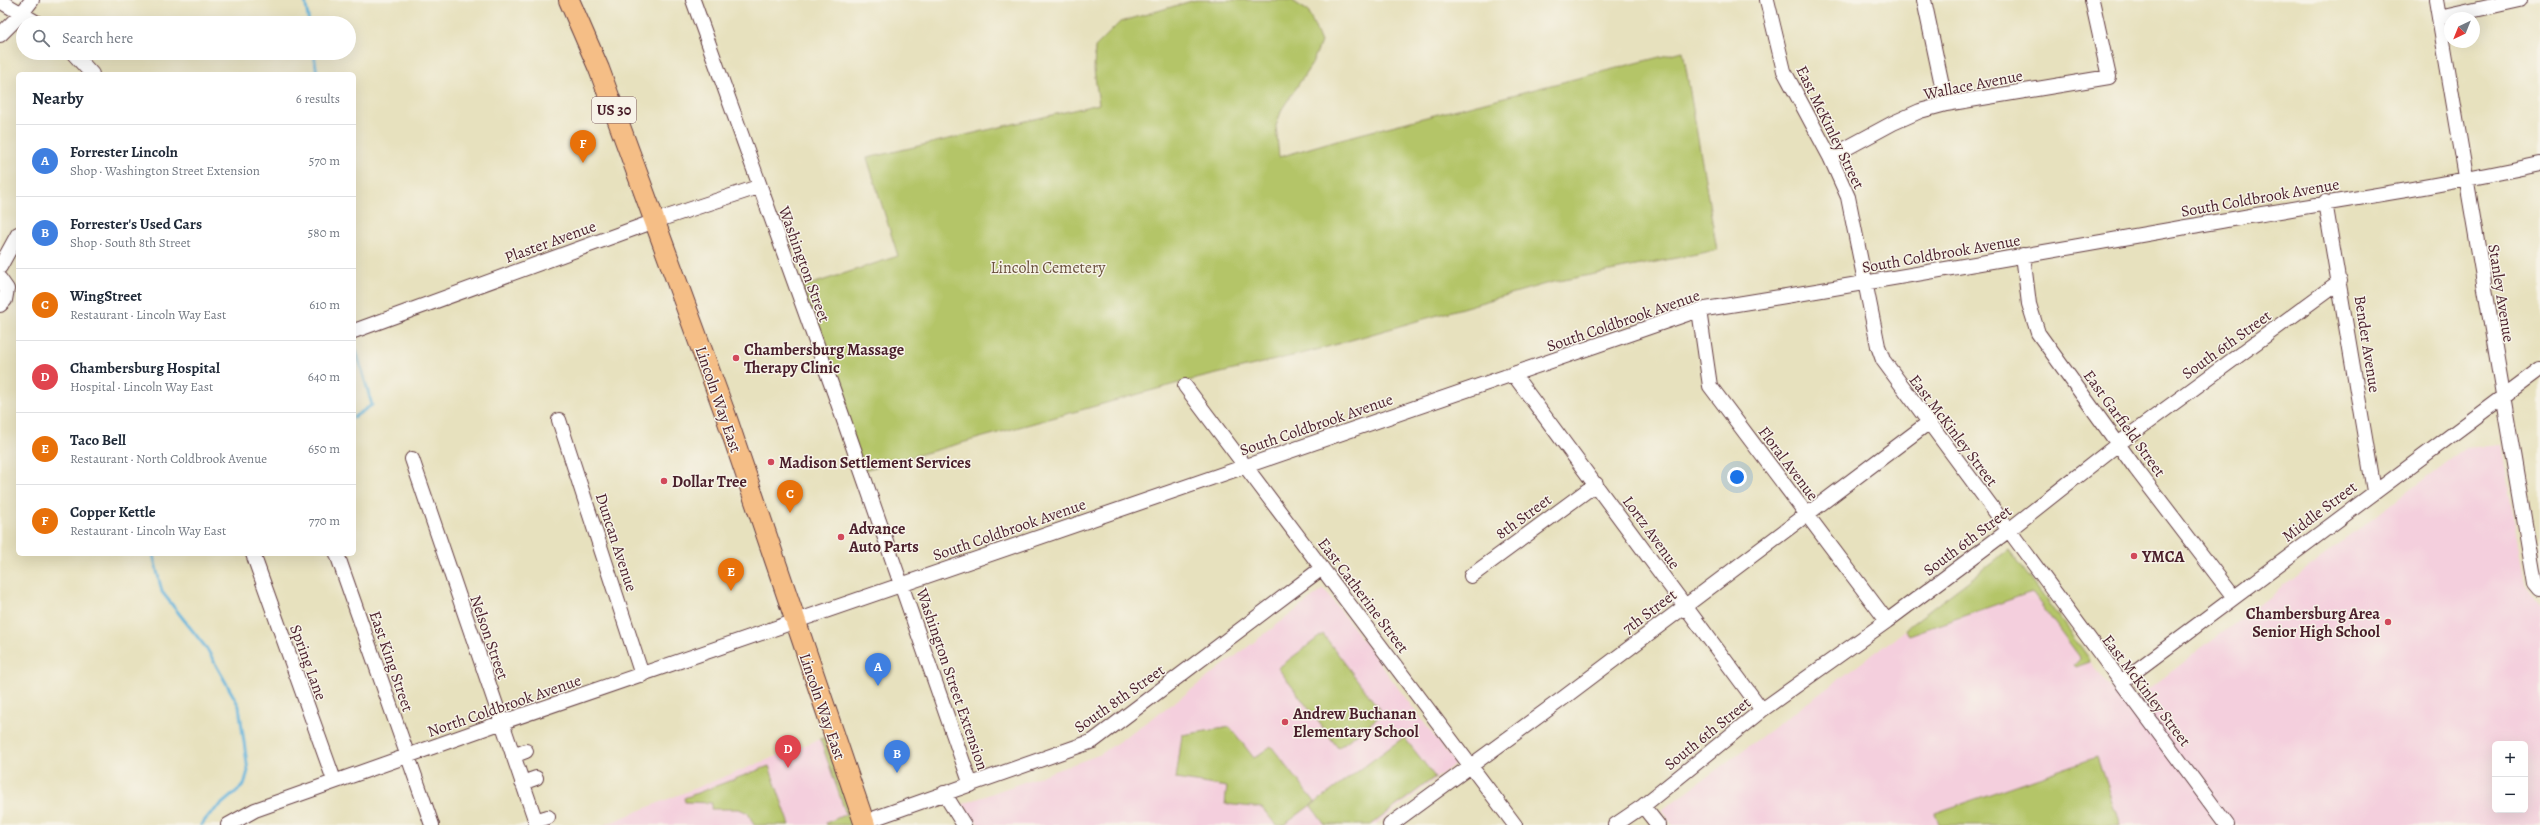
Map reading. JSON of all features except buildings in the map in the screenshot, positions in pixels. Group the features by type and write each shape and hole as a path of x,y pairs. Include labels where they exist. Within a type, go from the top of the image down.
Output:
{"highway":[{"name":"Lincoln Way East","path":"570,0 599,69 734,442 864,824"}],"street":[{"path":"0,0 26,16"},
{"path":"19,16 32,0"},
{"name":"Washington Street","path":"693,0 758,187 902,584"},
{"name":"East McKinley Street","path":"1767,0 1784,71 1830,157 1848,197 1878,346 1883,360 1928,423 2227,825"},
{"path":"1924,0 1946,104"},
{"name":"Wallace Avenue","path":"1830,157 1893,123 1920,111 1946,104 2109,77 2092,0"},
{"name":"Stanley Avenue","path":"2436,0 2502,397 2538,584"},
{"path":"2439,18 2520,0"},
{"path":"0,35 16,19"},
{"path":"79,60 90,72"},
{"name":"South Coldbrook Avenue","path":"795,622 1699,310 1865,284 2325,202 2466,180 2540,164"},
{"name":"Plaster Avenue","path":"356,330 655,221 758,187"},
{"name":"Bender Avenue","path":"2325,202 2340,281 2374,491"},
{"path":"0,267 16,238"},
{"name":"East Garfield Street","path":"2023,255 2029,304 2038,333 2118,444 2233,596"},
{"path":"0,279 6,290 5,300 0,305"},
{"name":"South 6th Street","path":"1615,825 1643,806 1762,710 1887,621 2009,530 2118,444 2340,281"},
{"name":"Floral Avenue","path":"1699,310 1710,386 1887,621"},
{"name":"Middle Street","path":"2121,682 2233,596 2540,369"},
{"name":"Lortz Avenue","path":"1514,375 1762,710"},
{"name":"East Catherine Street","path":"1185,386 1515,825"},
{"name":"Duncan Avenue","path":"559,420 642,675"},
{"name":"7th Street","path":"1390,825 1562,699 1684,605 1928,423"},
{"name":"Nelson Street","path":"412,459 500,723 522,783 540,821"},
{"name":"8th Street","path":"1471,576 1596,484"},
{"name":"Spring Lane","path":"254,556 334,780"},
{"name":"East King Street","path":"338,556 432,825"},
{"name":"South 8th Street","path":"864,824 944,793 1093,741 1322,568"},
{"name":"Washington Street Extension","path":"902,584 971,784"},
{"name":"North Coldbrook Avenue","path":"228,825 255,810 334,780 407,757 500,723 795,622"},
{"path":"513,756 526,751"},
{"path":"522,783 536,778"},
{"path":"944,793 964,825"},
{"path":"1643,806 1658,825"}],"shaded area":[{"name":"Chambersburg Area Senior High School","path":"2501,444 2525,584 2540,604 2540,825 1673,825 1662,810 2007,555 2125,707 2466,447"},
{"name":"Andrew Buchanan Elementary School","path":"1324,589 1455,764 1375,825 979,825 963,804 1101,754 1183,696"},
{"path":"820,739 849,825 604,825 673,797"}],"green space":[{"name":"Lincoln Cemetery","path":"1195,0 1291,0 1308,11 1321,42 1312,64 1282,109 1276,126 1279,157 1337,140 1683,51 1717,250 1549,283 1313,351 1175,384 864,470 803,287 898,256 867,158 1099,104 1094,70 1095,47 1120,22"},
{"path":"2009,550 2089,658 2090,662 2076,667 2074,665 2080,659 2079,656 2033,594 2029,593 1909,635 1905,629"},
{"path":"1323,634 1383,714 1338,748 1278,668"},
{"path":"1230,727 1254,758 1271,746 1315,802 1284,825 1276,825 1262,808 1225,804 1227,787 1176,779 1182,735"},
{"path":"1404,737 1435,777 1371,825 1325,825 1311,806"},
{"path":"824,738 855,825 827,825 826,823 846,814 820,739"},
{"path":"2097,757 2120,825 1939,825 1935,813"},
{"path":"769,766 790,825 754,825 748,813 739,809 711,809 712,803 685,802 684,798"}],"waterway":[{"path":"305,0 308,16"},
{"path":"315,60 317,72"},
{"path":"356,350 372,405 356,416"},
{"path":"153,556 162,592 207,649 239,706 248,771 244,785 210,814 201,825"}],"place":[{"name":"Copper Kettle","path":"583,163"},
{"name":"Chambersburg Massage Therapy Clinic","path":"736,358"},
{"name":"Madison Settlement Services","path":"771,462"},
{"name":"Dollar Tree","path":"664,481"},
{"name":"WingStreet","path":"790,513"},
{"name":"Advance Auto Parts","path":"841,537"},
{"name":"YMCA","path":"2134,556"},
{"name":"Taco Bell","path":"731,591"},
{"name":"Chambersburg Area Senior High School","path":"2388,622"},
{"name":"Forrester Lincoln","path":"878,686"},
{"name":"Andrew Buchanan Elementary School","path":"1285,722"},
{"name":"Chambersburg Hospital","path":"788,768"},
{"name":"Forrester's Used Cars","path":"897,773"}]}
